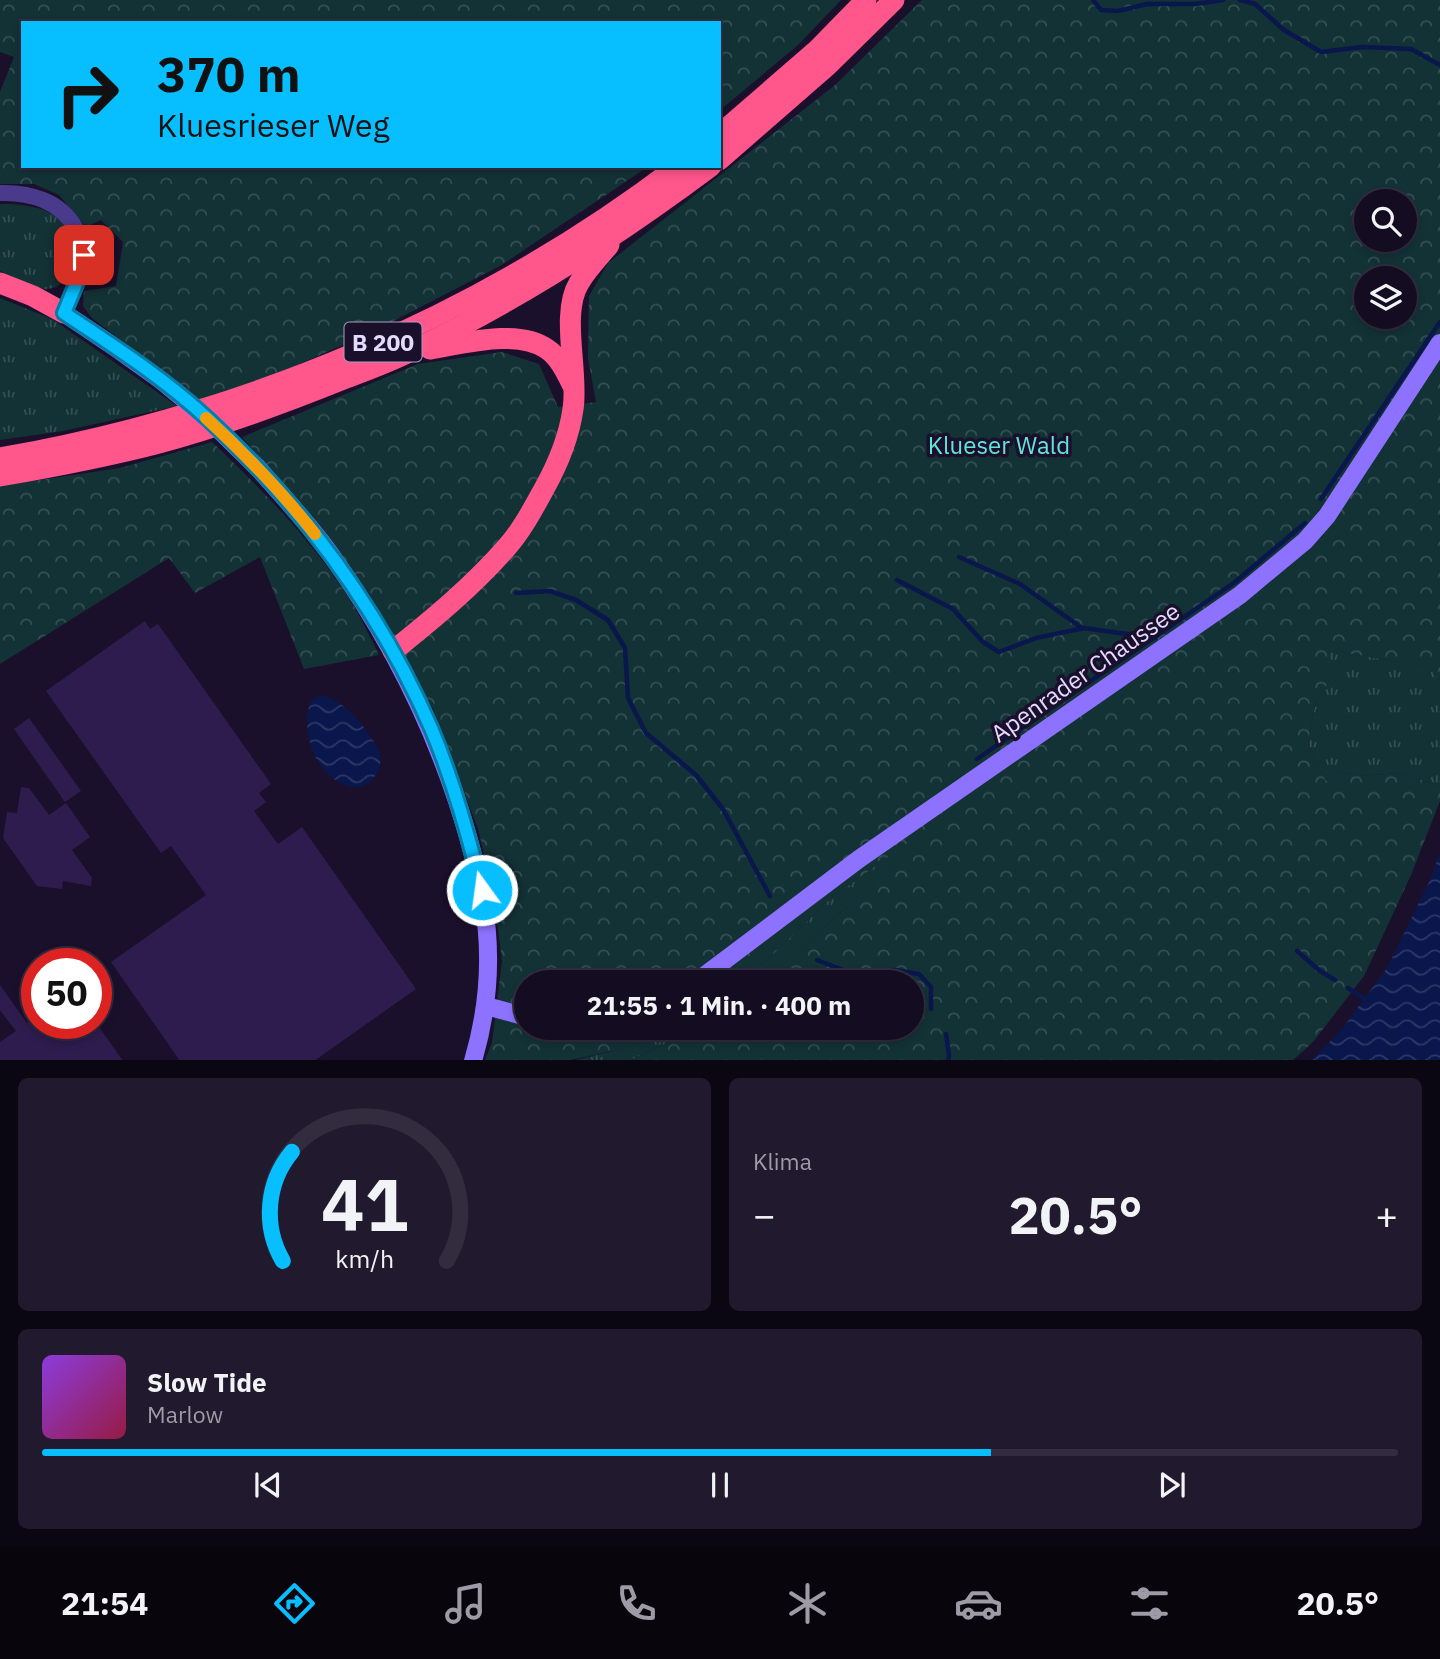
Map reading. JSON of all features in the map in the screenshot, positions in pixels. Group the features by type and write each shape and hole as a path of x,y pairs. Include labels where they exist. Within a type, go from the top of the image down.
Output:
{"highway":[{"path":"721,133 816,51 866,0"},
{"path":"721,158 828,65 894,0"},
{"name":"B 200","path":"0,458 57,448 166,421 312,372 397,336 444,313 557,249 612,214 675,168"},
{"name":"B 200","path":"0,476 60,466 157,444 244,417 407,353 509,300 566,266 622,230 707,168"},
{"path":"393,651 438,615 509,545 554,471 574,407 570,317 572,300 578,283 622,230"},
{"path":"0,283 33,296 64,313"},
{"path":"407,353 512,338 532,342 548,349 562,365 574,388"}],"street":[{"path":"0,193 16,193 43,199 59,208 72,221 80,237 84,255 79,277 64,313 162,381 208,419 257,467 328,551 393,651 432,732 468,835 482,890 489,976 486,1006 473,1060"},
{"name":"Apenrader Chaussee","path":"712,970 859,859 1240,595 1306,541 1327,516 1440,343"},
{"path":"486,1006 514,1014"}],"green space":[{"path":"0,0 841,0 798,45 721,109 721,21 21,21 21,168 646,168 500,266 370,333 206,405 92,318 83,306 84,291 116,286 123,242 101,220 86,227 59,195 34,184 0,184 0,92 14,57 0,52"},
{"name":"Klueser Wald","path":"922,0 1440,0 1440,683 1431,667 1345,653 1330,645 1330,680 1316,701 1308,743 1326,781 1337,771 1360,776 1400,773 1440,786 1440,801 1411,875 1364,976 1313,1042 1293,1060 630,1060 674,1040 924,1040 924,970 776,970 894,865 927,829 831,898 768,959 753,970 514,970 514,1040 642,1040 623,1049 570,1060 485,1060 492,1043 502,961 494,897 478,829 433,709 370,595 312,516 242,437 418,364 502,352 539,364 558,407 596,402 588,358 589,296 608,263 835,85"},
{"path":"0,204 44,210 64,225 72,254 68,274 62,282 45,289 0,271"},
{"path":"0,298 52,319 177,406 63,431 0,440"},
{"path":"212,442 270,499 306,540 354,606 379,655 304,669 260,557 195,593 169,558 0,664 0,486 120,468"},
{"path":"1329,644 1345,653 1432,667 1440,683 1440,786 1400,773 1360,776 1337,771 1326,781 1308,743 1316,701 1330,680"},
{"path":"931,825 894,865 776,970 753,970 768,959 831,898"},
{"path":"642,1040 674,1040 630,1060 574,1060 623,1049"}],"water":[{"path":"322,695 349,711 377,747 380,755 379,768 367,784 355,787 336,781 327,773 313,751 307,725 308,713 311,701"},
{"path":"1440,852 1440,1060 1312,1060 1342,1029 1387,968 1431,878"}],"building":[{"path":"145,621 150,629 158,624 271,784 259,793 266,802 254,811 272,836 278,844 302,827 416,989 315,1060 179,1060 112,963 206,895 171,846 161,853 46,691"},
{"path":"29,718 81,791 65,802 14,729"},
{"path":"21,787 29,788 49,815 66,803 90,837 72,850 92,878 91,886 63,881 62,889 37,886 3,838 7,812 17,813"},
{"path":"0,985 21,1015 21,1039 108,1039 122,1060 0,1060 0,1042 16,1031 0,1010"}],"waterway":[{"path":"1093,0 1101,10 1118,11 1147,4 1195,4 1223,0"},
{"path":"1240,0 1255,4 1284,30 1321,52 1362,47 1411,49 1440,65"},
{"path":"1321,499 1440,322"},
{"path":"977,759 1235,582 1305,523"},
{"path":"959,557 1020,584 1082,628"},
{"path":"897,580 953,609 983,642 999,652 1036,638 1084,628 1155,638"},
{"path":"516,593 550,591 576,600 608,620 625,648 628,698 646,733 696,775 723,809 770,896"},
{"path":"1297,951 1335,980"},
{"path":"817,960 848,972 895,970 919,974 931,987 931,1009"},
{"path":"1348,988 1365,999"},
{"path":"946,1034 948,1060"}],"slow traffic":[{"path":"206,418 257,467 315,534"}],"route":[{"path":"84,255 79,277 64,313 162,381 208,419 257,467 298,513 355,590 393,651 432,732 468,835 482,890"}]}
